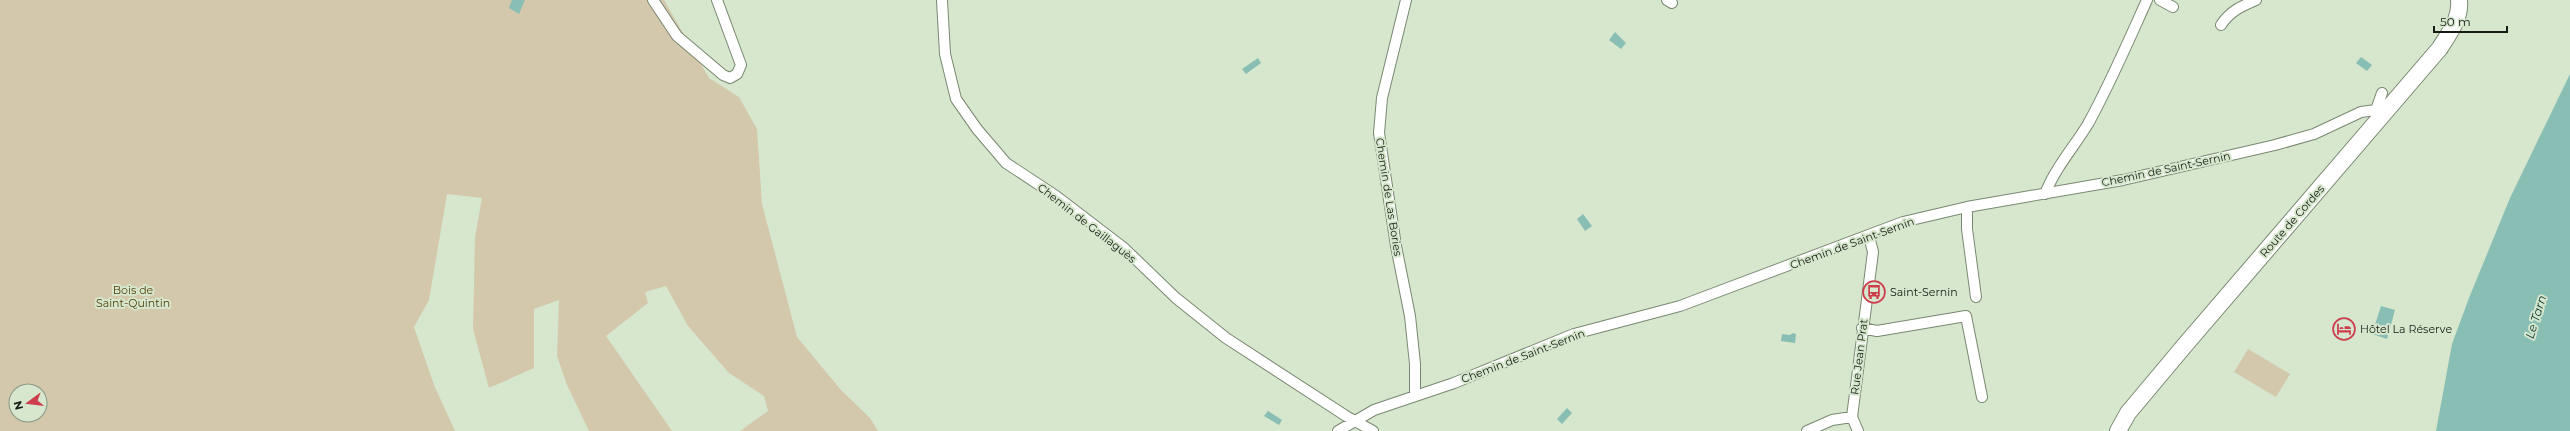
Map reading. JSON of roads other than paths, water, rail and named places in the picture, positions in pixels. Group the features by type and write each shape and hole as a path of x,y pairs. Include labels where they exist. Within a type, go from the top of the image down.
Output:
{"main road":[{"name":"Route de Cordes","path":"2118,431 2128,413 2381,111 2440,48 2453,26 2461,2"}],"street":[{"path":"654,0 677,36 723,75 730,78 737,74 741,66 717,0"},
{"name":"Chemin de Gaillaguès","path":"942,0 945,54 956,99 976,129 1006,163 1056,196 1124,248 1176,298 1226,338 1373,431"},
{"name":"Chemin de Las Bories","path":"1406,0 1382,98 1379,133 1396,246 1410,316 1415,364 1415,396"},
{"path":"2045,194 2051,179 2088,123 2116,69 2147,0"},
{"path":"2160,0 2173,7"},
{"path":"2221,25 2226,17 2237,8 2256,0"},
{"path":"2381,111 2382,93"},
{"name":"Chemin de Saint-Sernin","path":"1338,431 1354,420 1374,410 1415,396 1574,334 1680,306 1903,222 1967,207 2123,180 2275,145 2314,134 2361,112 2381,111"},
{"path":"1967,207 1967,229 1976,297"},
{"name":"Rue Jean Prat","path":"1858,431 1852,417 1862,328 1873,252 1868,236"},
{"path":"1862,328 1877,330 1966,316 1982,397"},
{"path":"1807,431 1832,420 1852,417"}],"water":[{"path":"512,0 525,0 519,14 509,8"},
{"path":"1615,32 1626,43 1621,49 1609,40"},
{"path":"2361,57 2372,65 2367,71 2356,63"},
{"path":"1258,58 1261,63 1246,74 1242,69"},
{"name":"Le Tarn","path":"2570,74 2570,431 2436,431 2452,344 2469,298 2510,198"},
{"path":"1583,214 1592,226 1585,231 1577,219"},
{"path":"2381,306 2395,310 2387,339 2372,334"},
{"path":"1793,333 1796,334 1795,343 1781,341 1782,334 1790,335"},
{"path":"1567,408 1572,413 1562,424 1557,419"},
{"path":"1268,411 1282,420 1279,425 1264,416"}],"place":[{"name":"Saint-Sernin","path":"1874,292"},
{"name":"Hôtel La Réserve","path":"2344,329"}],"park label":[{"name":"Bois de Saint-Quintin","path":"133,296"}]}
